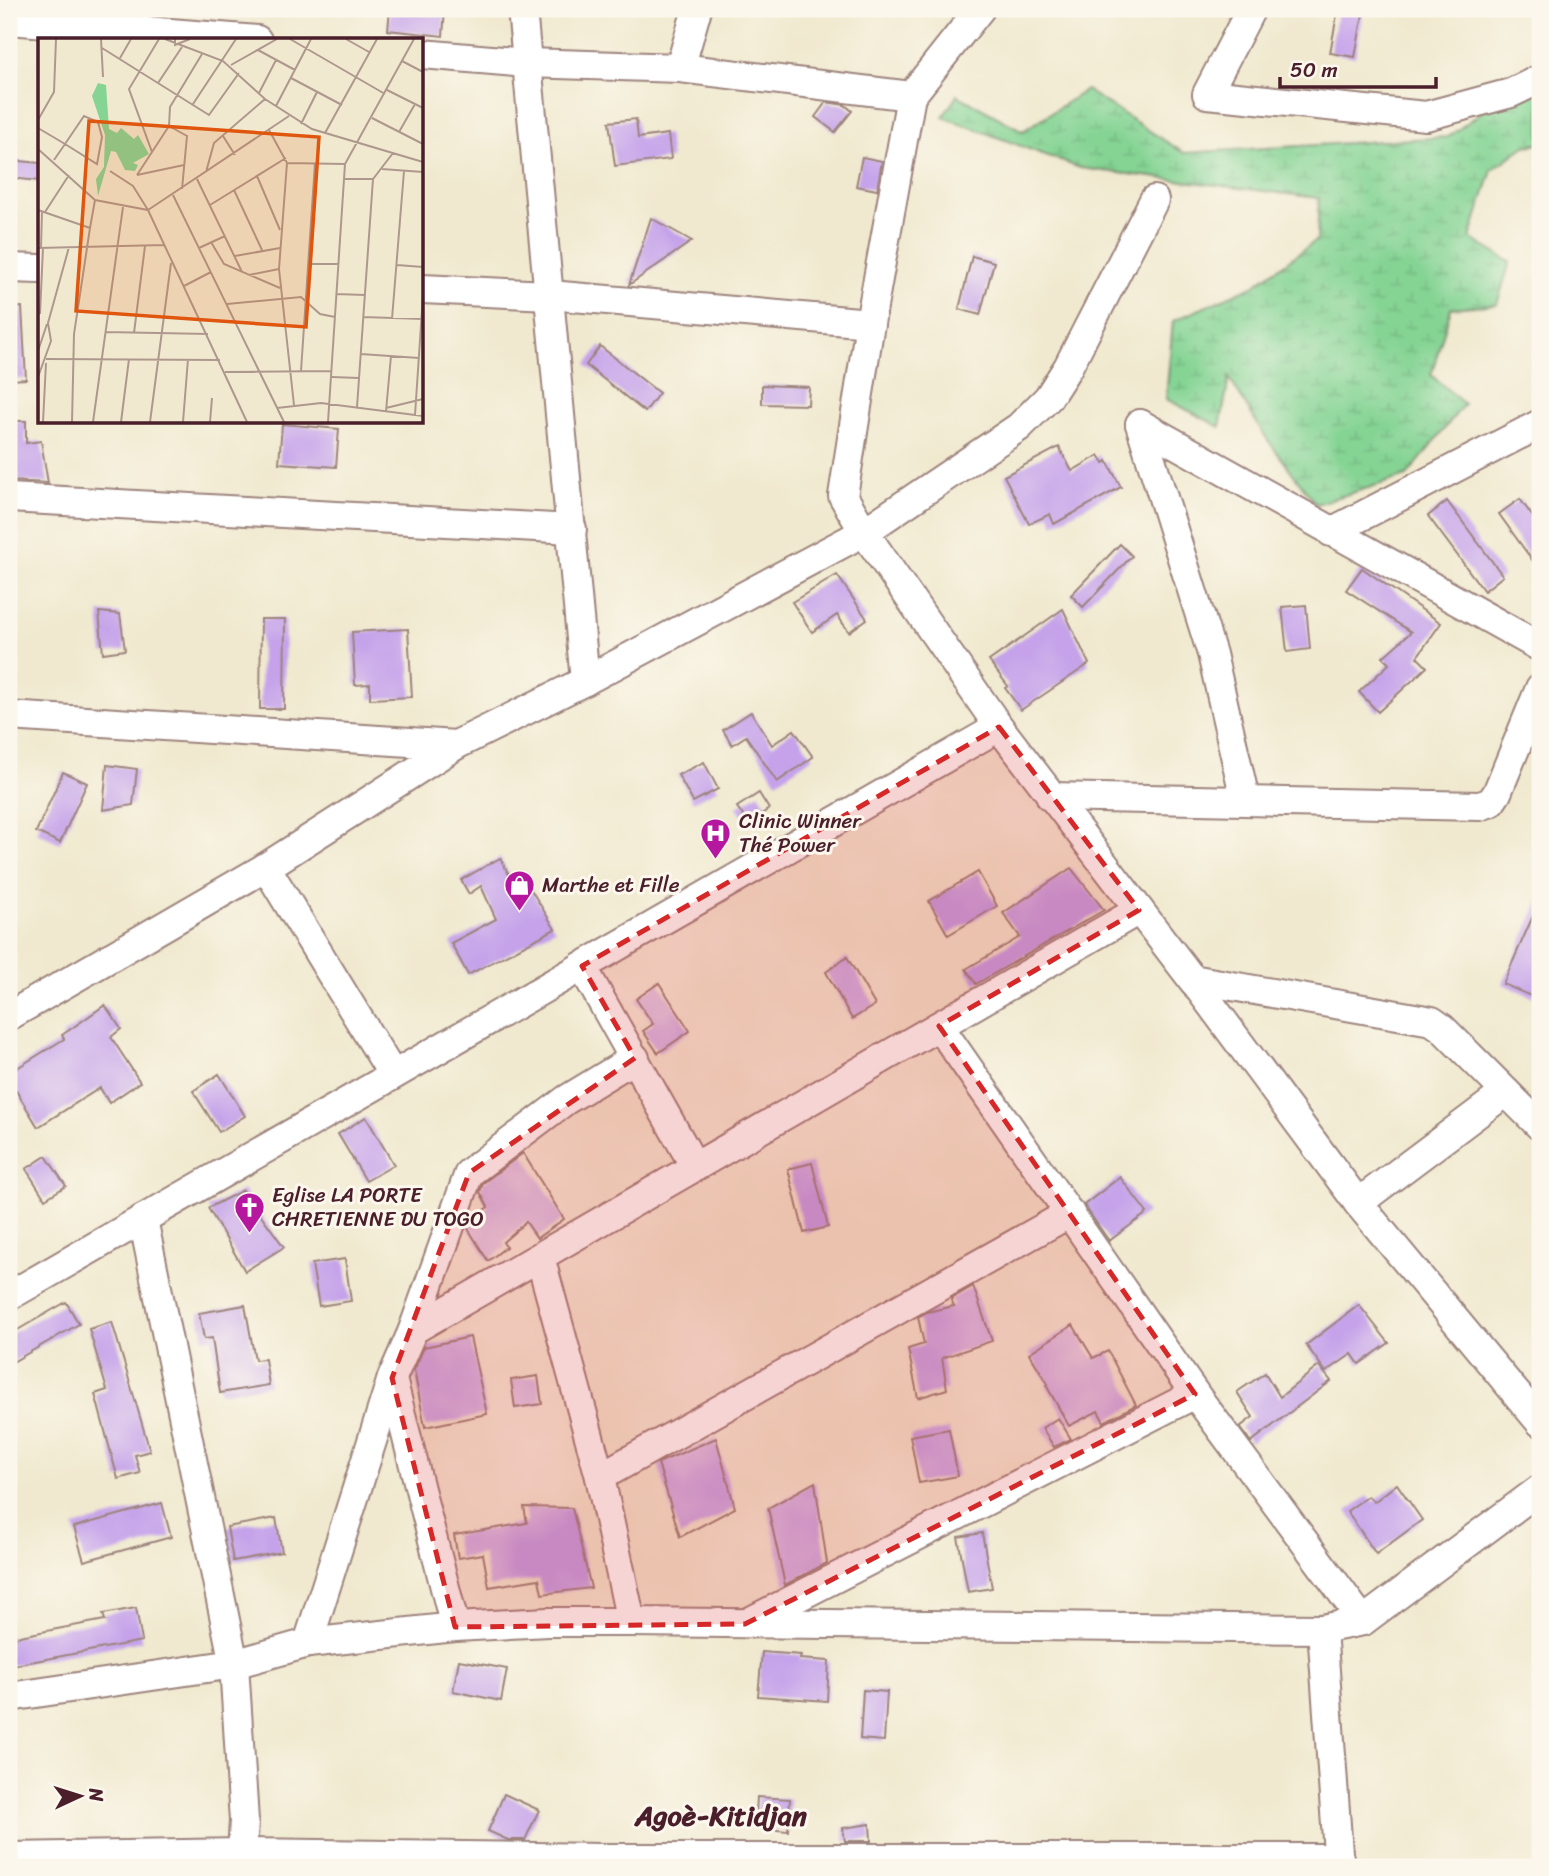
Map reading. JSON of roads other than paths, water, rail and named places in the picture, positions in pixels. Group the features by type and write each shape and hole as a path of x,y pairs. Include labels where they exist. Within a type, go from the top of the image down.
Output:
{"street":[{"path":"522,9 585,681"},
{"path":"680,68 697,9"},
{"path":"980,9 911,96 870,323 843,496 864,532 999,727 1051,797 1192,979 1358,1203 1540,1422"},
{"path":"1251,9 1207,94 1426,116 1511,93 1540,79"},
{"path":"9,20 232,38"},
{"path":"424,54 527,63 680,68 911,96"},
{"path":"9,1016 266,867 456,745 585,681 864,532 1019,427 1048,398 1069,367 1154,201"},
{"path":"9,268 38,269"},
{"path":"424,289 550,295 870,323"},
{"path":"1245,799 1212,654 1140,424 1540,647"},
{"path":"1331,532 1540,424"},
{"path":"9,498 572,529"},
{"path":"1051,797 1479,806 1491,802 1497,793 1540,688"},
{"path":"9,716 456,745"},
{"path":"9,1296 999,727"},
{"path":"266,867 393,1075"},
{"path":"413,1330 1139,910"},
{"path":"582,967 695,1167"},
{"path":"1192,979 1432,1021 1540,1126"},
{"path":"939,1026 1195,1394 1363,1621"},
{"path":"308,1643 392,1378 413,1330 469,1173 566,1100 635,1058"},
{"path":"1358,1203 1506,1092"},
{"path":"600,1477 1070,1213"},
{"path":"143,1219 234,1664 244,1821 233,1860"},
{"path":"540,1256 600,1477 631,1622"},
{"path":"392,1378 455,1627"},
{"path":"745,1624 1195,1394"},
{"path":"9,1698 234,1664 308,1643 455,1627 631,1622 1322,1629 1363,1621 1540,1489"},
{"path":"9,1857 517,1862 1339,1862 1322,1629"}],"place":[{"name":"Clinic Winner Thé Power","path":"716,860"},
{"name":"Marthe et Fille","path":"519,912"},
{"name":"Eglise LA PORTE CHRETIENNE DU TOGO","path":"249,1234"}],"district":[{"name":"Agoè-Kitidjan","path":"721,1815"}]}
